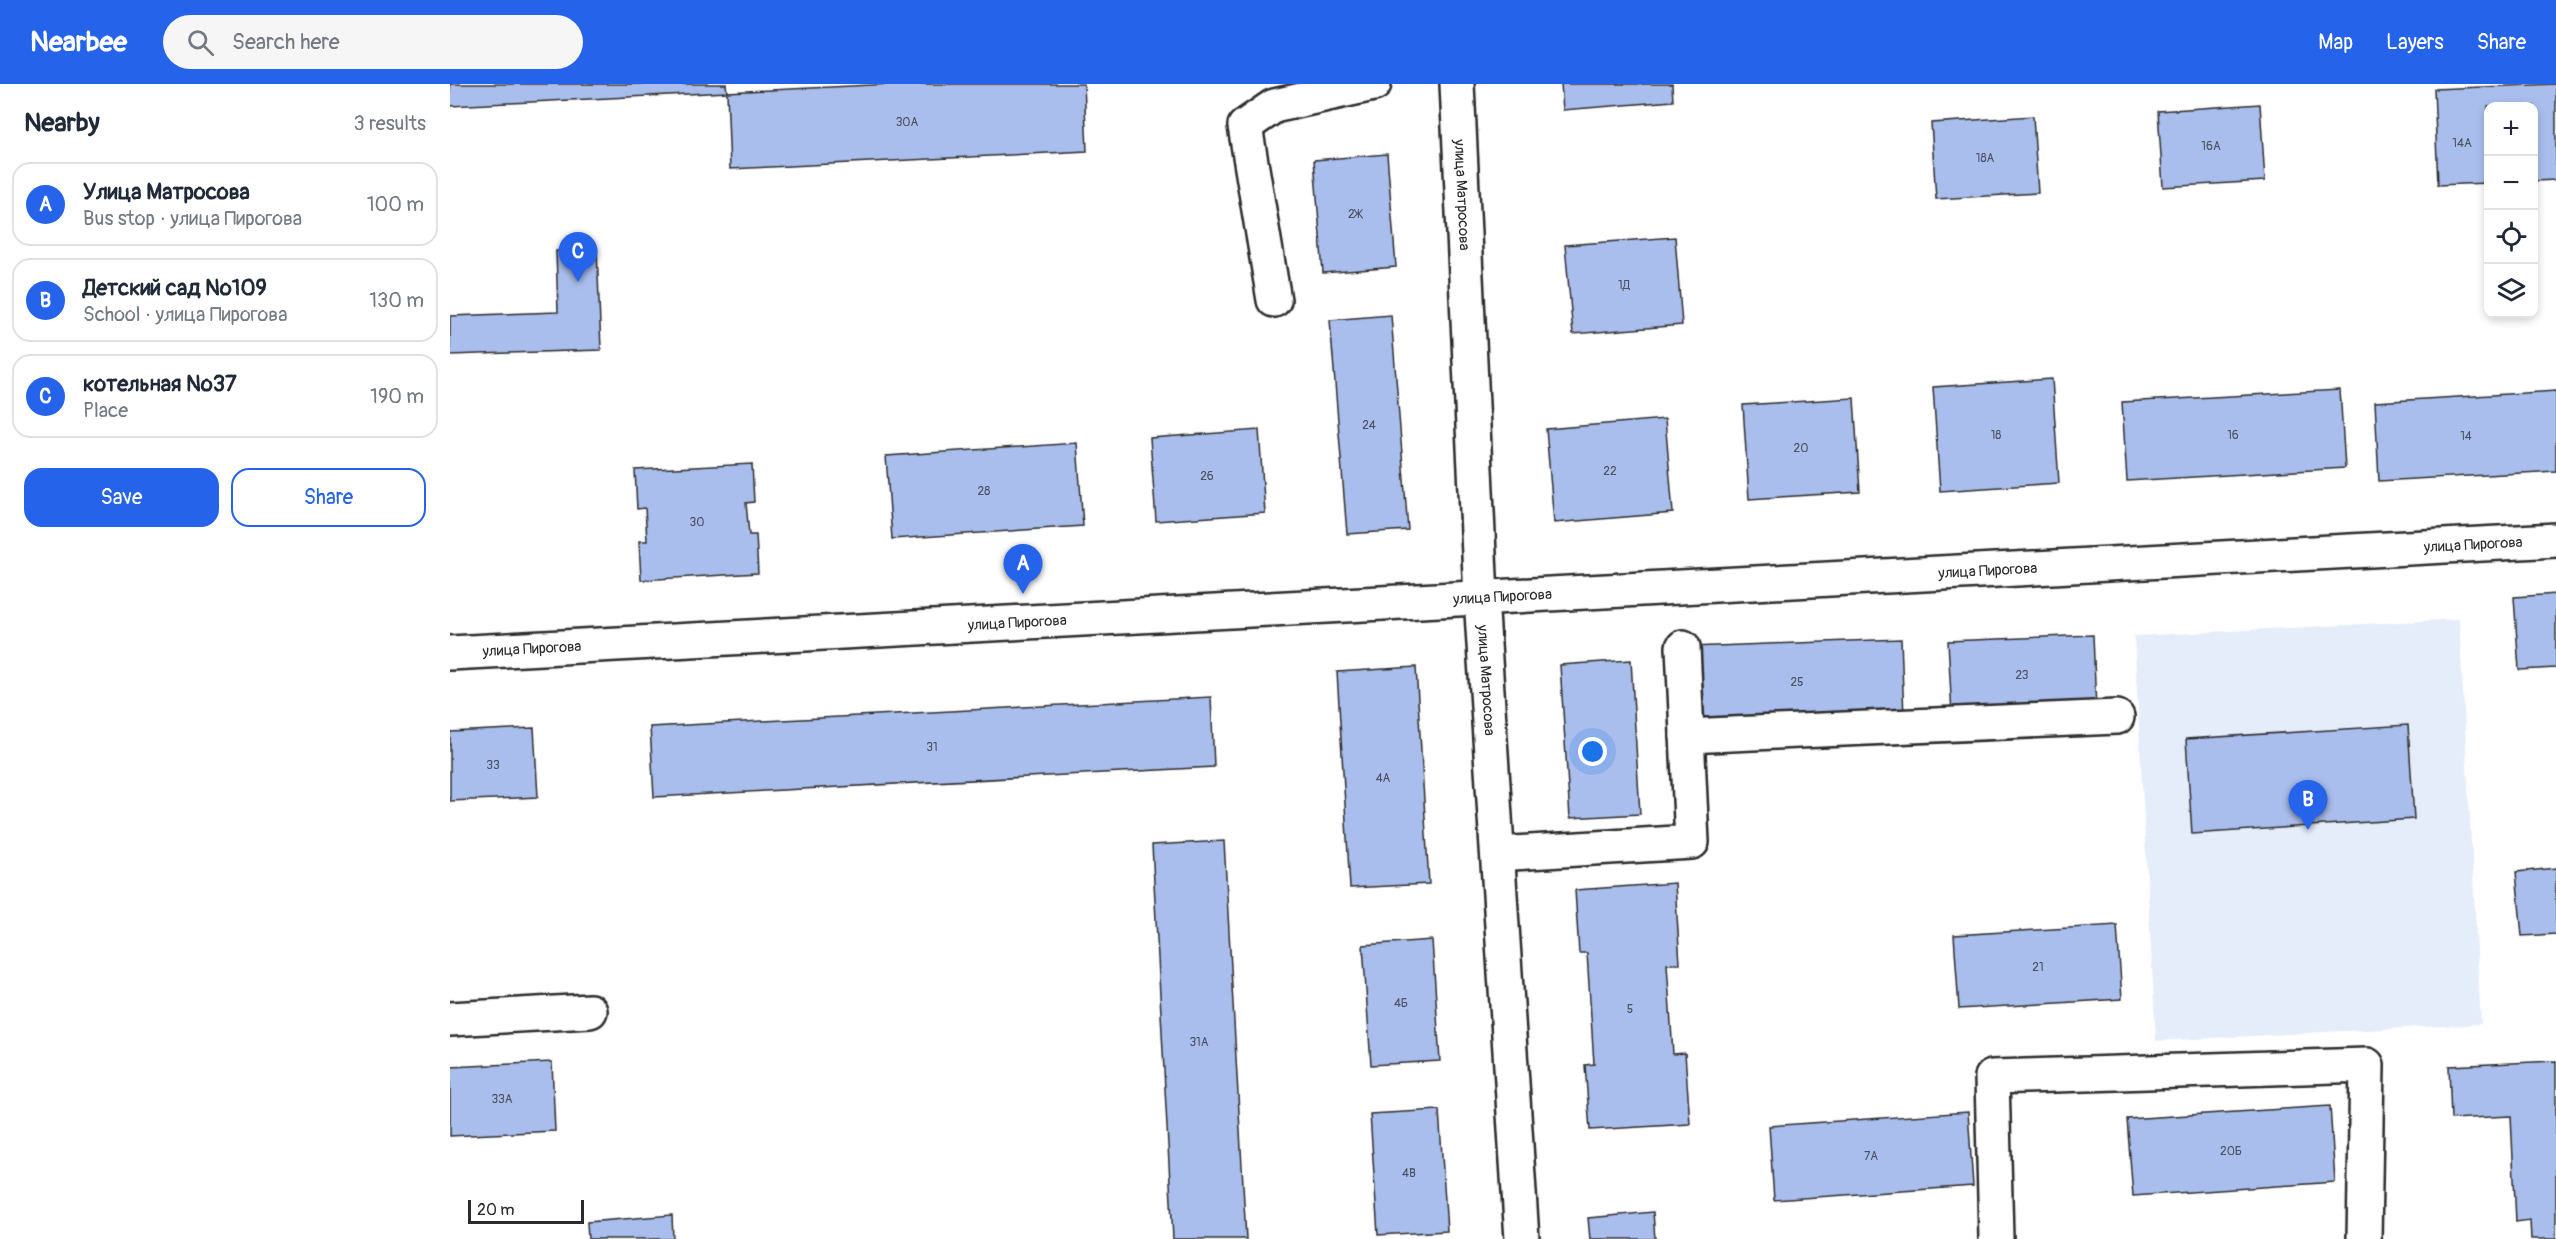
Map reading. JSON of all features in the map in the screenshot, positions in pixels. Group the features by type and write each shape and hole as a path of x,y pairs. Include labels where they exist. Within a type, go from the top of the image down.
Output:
{"street":[{"path":"1274,300 1245,126 1274,106 1374,84"},
{"name":"улица Матросова","path":"1456,84 1481,597 1522,1239"},
{"name":"улица Пирогова","path":"450,653 2556,540"},
{"path":"1498,854 1692,842 1683,647"},
{"path":"1687,736 2117,717"},
{"path":"450,1019 590,1011"},
{"path":"1996,1239 1992,1077 2367,1065 2364,1239"}],"shaded area":[{"path":"2459,619 2481,1024 2156,1041 2134,636"}],"building":[{"path":"450,84 726,84 727,92 450,106"},
{"path":"892,84 1084,84 1087,151 730,169 727,92"},
{"path":"1561,84 1672,84 1673,101 1563,110"},
{"path":"2556,84 2556,180 2538,181 2538,102 2484,102 2484,183 2438,185 2434,89"},
{"path":"2260,104 2265,181 2163,187 2158,111"},
{"path":"2033,116 2038,193 1936,199 1931,123"},
{"path":"1387,154 1396,267 1323,273 1314,160"},
{"path":"1675,237 1682,325 1573,334 1565,245"},
{"path":"597,249 601,350 450,355 450,316 558,312 556,251"},
{"path":"1391,315 1408,530 1347,534 1330,320"},
{"path":"2052,379 2059,483 1940,491 1933,387"},
{"path":"2340,390 2345,468 2127,481 2122,402"},
{"path":"2556,391 2556,471 2379,481 2375,402"},
{"path":"1854,398 1860,492 1749,499 1743,405"},
{"path":"1665,419 1673,513 1554,523 1546,429"},
{"path":"1259,430 1265,513 1156,521 1150,438"},
{"path":"1077,443 1083,526 892,539 886,456"},
{"path":"752,464 754,502 746,503 749,535 756,535 758,573 641,580 639,541 647,541 645,508 637,509 635,470"},
{"path":"2556,594 2556,668 2519,670 2514,597"},
{"path":"2093,635 2096,709 1952,715 1948,641"},
{"path":"1901,639 1904,717 1694,725 1690,647"},
{"path":"1631,660 1640,814 1570,818 1560,665"},
{"path":"1416,667 1429,884 1350,888 1337,672"},
{"path":"1211,697 1214,767 654,797 650,727"},
{"path":"2408,725 2414,819 2192,834 2186,739"},
{"path":"534,728 538,797 450,801 450,732"},
{"path":"1224,841 1246,1239 1173,1239 1152,845"},
{"path":"2556,868 2556,934 2522,936 2516,872"},
{"path":"1675,883 1680,964 1667,964 1673,1054 1685,1053 1690,1124 1590,1130 1585,1065 1594,1064 1587,953 1579,953 1575,890"},
{"path":"2117,925 2122,999 1959,1009 1954,935"},
{"path":"1432,940 1440,1061 1371,1065 1363,945"},
{"path":"2556,1061 2556,1239 2531,1239 2530,1220 2516,1222 2511,1116 2451,1119 2449,1066"},
{"path":"552,1062 555,1131 450,1136 450,1067"},
{"path":"2330,1106 2335,1182 2133,1196 2127,1119"},
{"path":"1439,1110 1447,1231 1378,1235 1370,1114"},
{"path":"1968,1112 1973,1186 1774,1200 1769,1126"},
{"path":"1653,1212 1655,1239 1590,1239 1588,1218"},
{"path":"672,1215 673,1239 588,1239 587,1222"}],"place":[{"name":"котельная №37","path":"578,282"},
{"name":"Улица Матросова","path":"1023,594"},
{"name":"Детский сад №109","path":"2308,830"}]}
